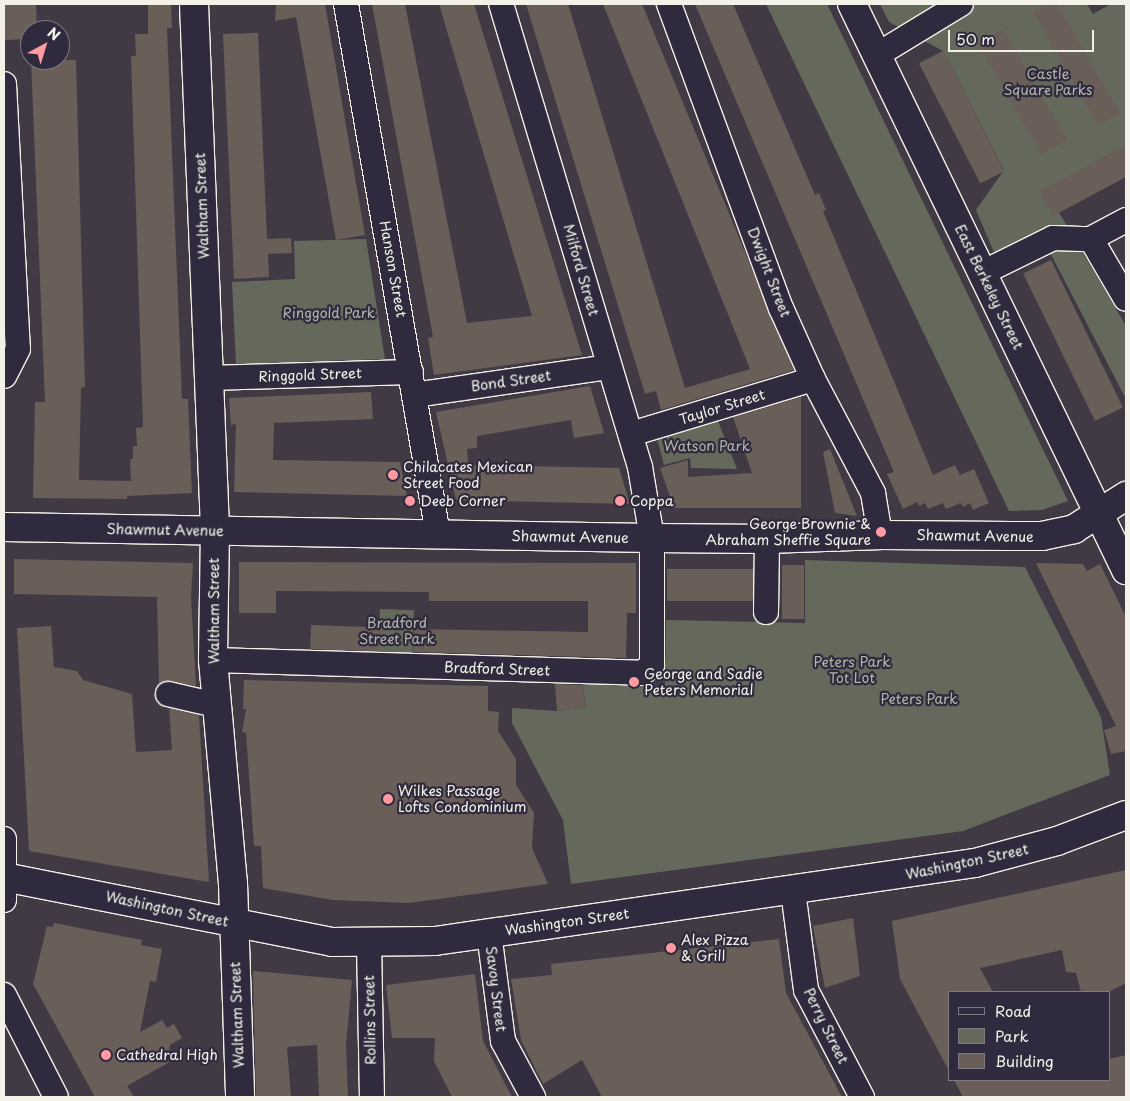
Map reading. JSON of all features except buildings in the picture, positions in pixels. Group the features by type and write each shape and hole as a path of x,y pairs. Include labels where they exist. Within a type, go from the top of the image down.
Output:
{"main road":[{"name":"Waltham Street","path":"194,4 215,530 213,660 234,923 240,1097"},
{"name":"East Berkeley Street","path":"852,4 1126,570"},
{"name":"Shawmut Avenue","path":"4,527 767,539 880,535 1042,536 1074,529 1126,496"},
{"name":"Washington Street","path":"5,885 234,923 332,942 435,941 793,891 997,859 1126,815"}],"street":[{"name":"Hanson Street","path":"346,4 438,534"},
{"name":"Milford Street","path":"501,4 608,367 631,434 640,467 652,538"},
{"name":"Dwight Street","path":"669,4 782,308 813,379 873,493 880,535"},
{"path":"877,55 961,4"},
{"path":"4,84 18,349 4,376"},
{"path":"982,273 1053,238 1091,239 1126,220"},
{"path":"1091,239 1126,299"},
{"name":"Bond Street","path":"412,384 608,367"},
{"name":"Ringgold Street","path":"209,378 412,384"},
{"name":"Taylor Street","path":"631,434 813,379"},
{"name":"Bradford Street","path":"213,660 646,672 652,662 652,538"},
{"path":"766,612 767,539"},
{"path":"168,694 204,702"},
{"path":"4,839 5,885"},
{"name":"Perry Street","path":"793,891 806,990 862,1097"},
{"name":"Savoy Street","path":"489,933 503,1041 533,1097"},
{"name":"Rollins Street","path":"369,943 372,1097"},
{"path":"4,994 56,1097"}],"green space":[{"path":"766,4 827,4 1068,501 1042,510 1009,511"},
{"name":"Castle Square Parks","path":"880,4 1087,4 1093,14 1111,4 1126,4 1126,149 1047,192 1126,326 1126,399 1043,239 999,264 976,210 1004,170 943,51 889,22"},
{"name":"Ringgold Park","path":"366,239 385,359 236,364 232,282 295,279 294,241"},
{"name":"Watson Park","path":"718,421 737,469 691,468 690,458 664,465 657,439"},
{"name":"Peters Park","path":"805,560 1025,567 1101,717 1110,775 963,831 571,884 563,820 512,723 512,708 557,711 586,707 582,683 665,686 666,620 805,623"},
{"name":"Bradford Street Park","path":"380,609 414,610 412,654 378,653"}],"place":[{"name":"Chilacates Mexican Street Food","path":"393,475"},
{"name":"Deeb Corner","path":"410,501"},
{"name":"Coppa","path":"620,501"},
{"name":"George Brownie & Abraham Sheffie Square","path":"881,532"},
{"name":"George and Sadie Peters Memorial","path":"634,682"},
{"name":"Wilkes Passage Lofts Condominium","path":"388,799"},
{"name":"Alex Pizza & Grill","path":"671,948"},
{"name":"Cathedral High","path":"106,1055"}],"park label":[{"name":"Peters Park Tot Lot","path":"852,670"}]}
